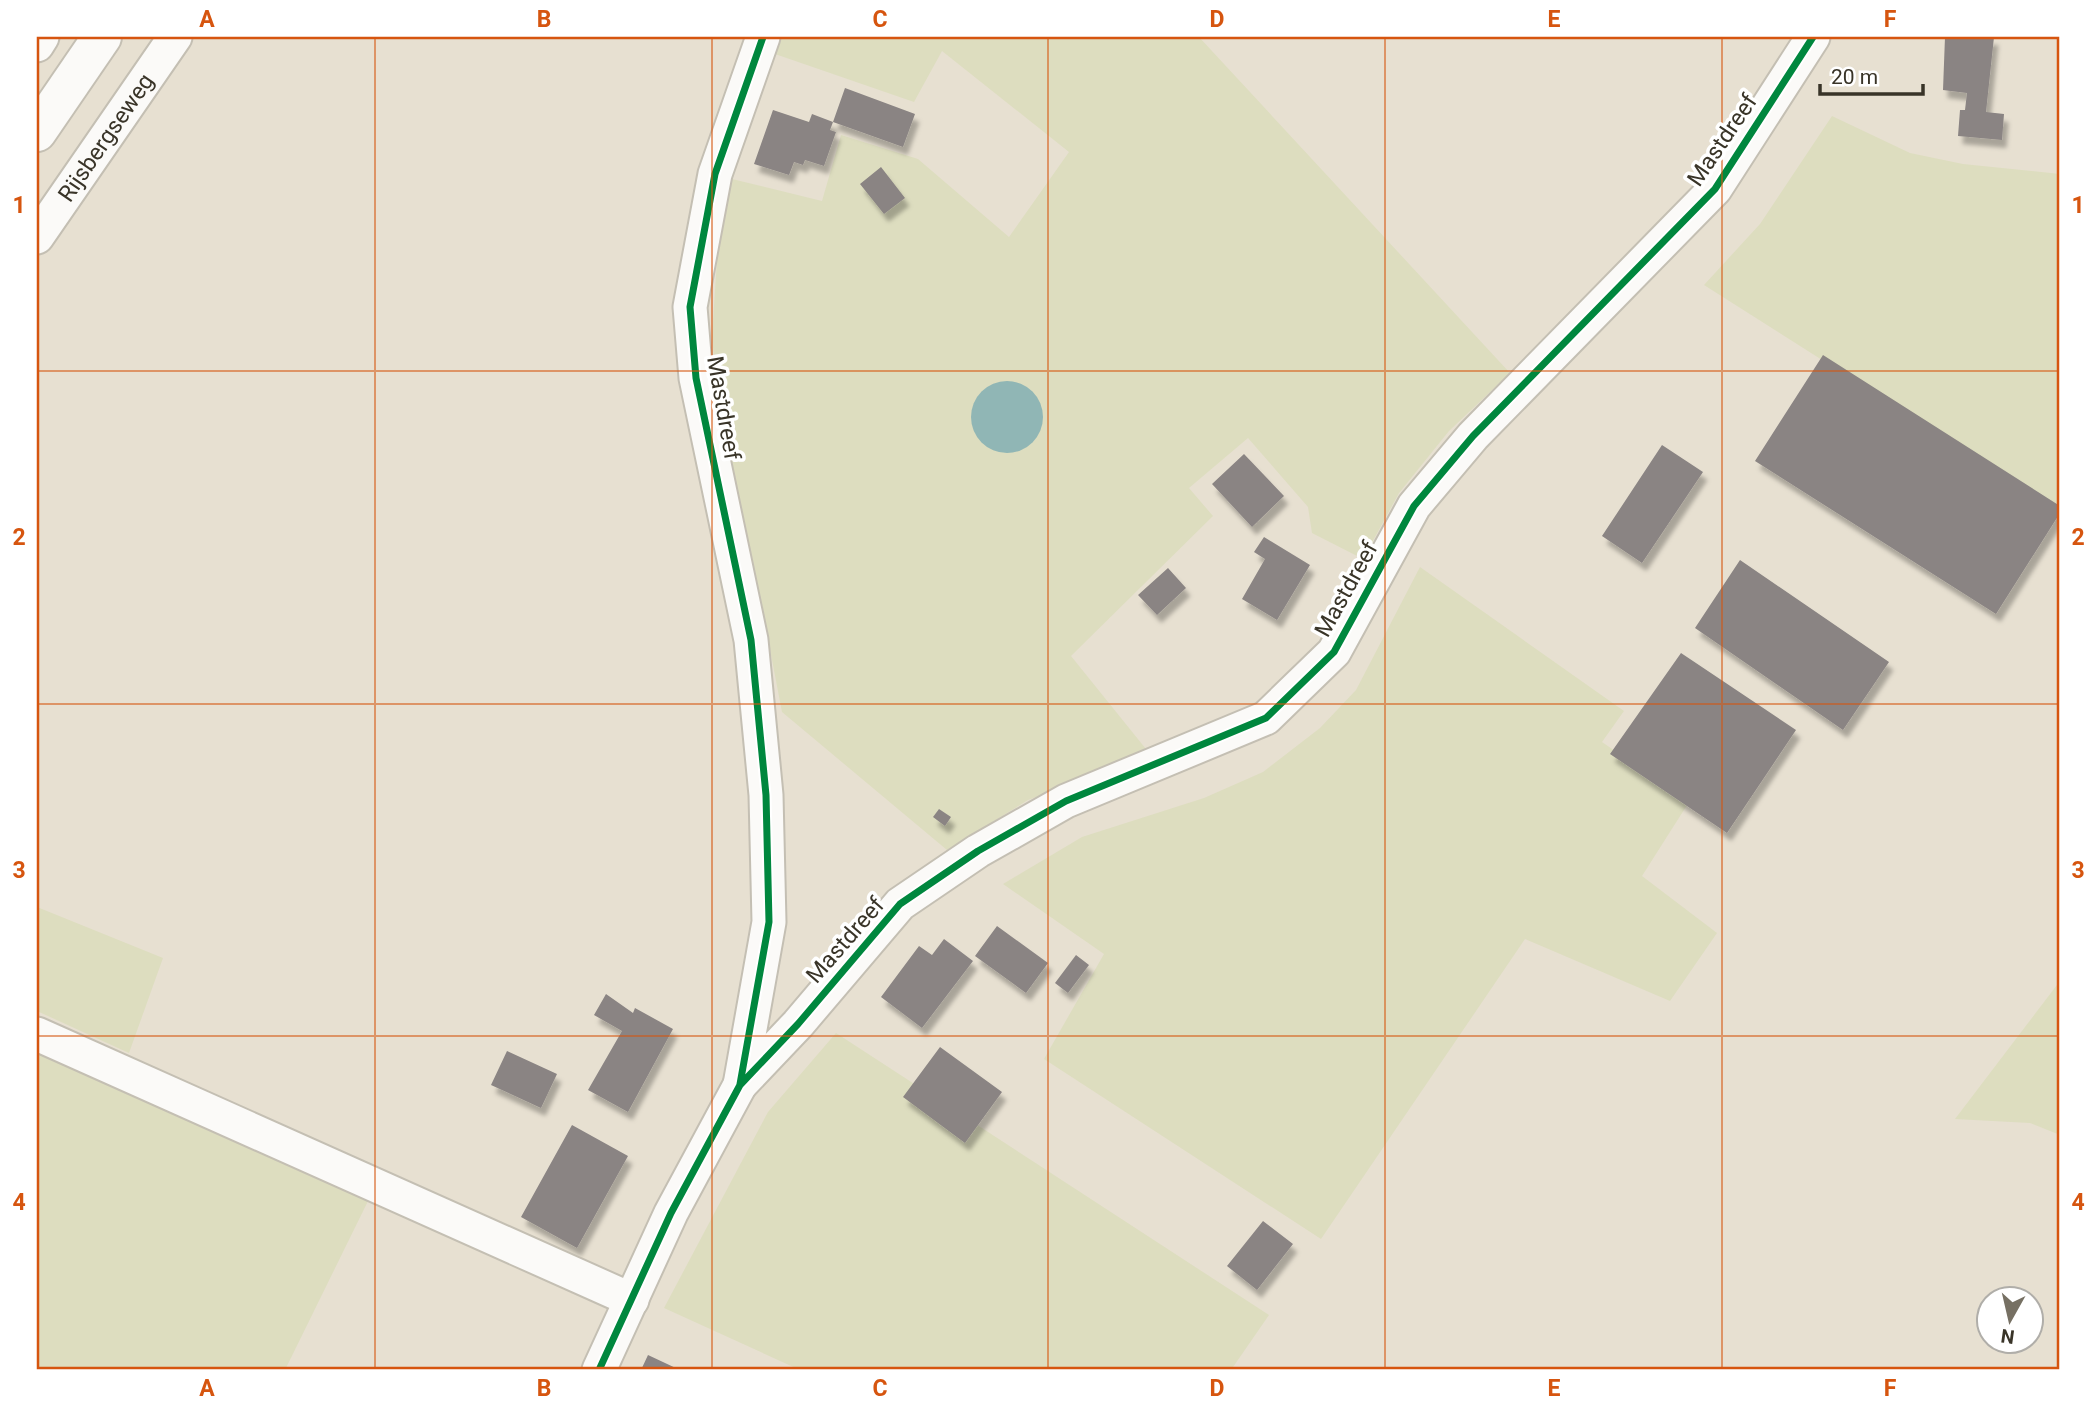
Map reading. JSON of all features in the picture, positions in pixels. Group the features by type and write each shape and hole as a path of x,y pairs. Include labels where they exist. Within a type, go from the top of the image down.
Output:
{"main road":[{"path":"37,132 102,37"}],"street":[{"path":"37,45 42,37"},
{"name":"Rijsbergseweg","path":"37,236 175,37"},
{"name":"Mastdreef","path":"740,1085 769,922 766,795 751,640 696,378 690,307 715,174 763,37"},
{"name":"Mastdreef","path":"599,1370 671,1213 740,1085 798,1024 900,904 978,850 1066,802 1266,718 1334,652 1414,506 1473,436 1716,189 1813,37"},
{"path":"37,1034 632,1300"}],"green space":[{"path":"781,37 1199,37 1510,373 1449,431 1399,493 1363,559 1312,533 1308,507 1248,438 1189,488 1213,516 1071,656 1150,754 1028,800 947,850 782,712 753,561 721,429 712,337 717,260 732,179 822,201 841,135 918,159 1009,237 1069,152 942,51 914,102 775,54"},
{"path":"1832,116 1910,153 1963,164 2060,174 2060,511 1704,285 1760,224"},
{"path":"1420,567 1624,711 1602,742 1689,802 1642,876 1717,933 1670,1001 1525,939 1321,1239 1044,1059 1104,954 1003,884 1082,837 1204,798 1263,772 1320,728 1356,690"},
{"path":"37,907 163,958 129,1053 37,1011"},
{"path":"2060,981 2060,1135 2030,1123 1955,1119"},
{"path":"836,1033 1269,1315 1231,1370 800,1370 664,1308 768,1112"},
{"path":"37,1038 371,1195 285,1370 37,1370"}],"water":[{"path":"1007,381 1027,387 1037,397 1043,417 1037,437 1027,447 1007,453 987,447 977,437 971,417 977,397 987,387"}],"building":[{"path":"1945,37 1994,37 1986,112 2004,114 2002,140 1958,136 1960,110 1965,110 1967,93 1943,90"},
{"path":"845,88 915,114 903,147 833,122"},
{"path":"773,110 809,122 812,114 833,122 830,130 836,132 824,166 805,160 803,165 794,162 789,175 754,164"},
{"path":"881,167 905,198 884,214 860,184"},
{"path":"1823,355 2060,506 2060,513 1996,614 1755,461"},
{"path":"1662,445 1703,472 1642,563 1602,536"},
{"path":"1244,454 1284,496 1252,527 1212,484"},
{"path":"1264,537 1310,565 1277,620 1242,599 1265,559 1254,552"},
{"path":"1740,560 1889,662 1843,730 1695,628"},
{"path":"1168,568 1186,588 1157,615 1138,595"},
{"path":"1681,653 1796,730 1727,833 1610,754"},
{"path":"939,809 951,817 945,826 933,817"},
{"path":"997,926 1048,963 1026,993 975,956"},
{"path":"944,939 973,961 922,1028 881,997 919,946 932,955"},
{"path":"1076,955 1089,965 1068,993 1055,983"},
{"path":"606,994 633,1013 635,1008 673,1029 628,1112 588,1090 622,1031 594,1015"},
{"path":"940,1047 1002,1092 965,1143 903,1097"},
{"path":"507,1051 557,1074 541,1108 491,1085"},
{"path":"572,1125 628,1156 577,1248 521,1217"},
{"path":"1263,1221 1293,1244 1257,1290 1227,1266"},
{"path":"648,1355 680,1370 641,1370"}],"cycle path":[{"path":"740,1084 769,922 766,795 751,640 696,378 690,307 715,174 763,37"},
{"path":"599,1370 671,1213 740,1085 798,1024 900,904 978,851 1066,801 1266,718 1334,652 1414,506 1473,436 1715,189 1813,37"}]}
